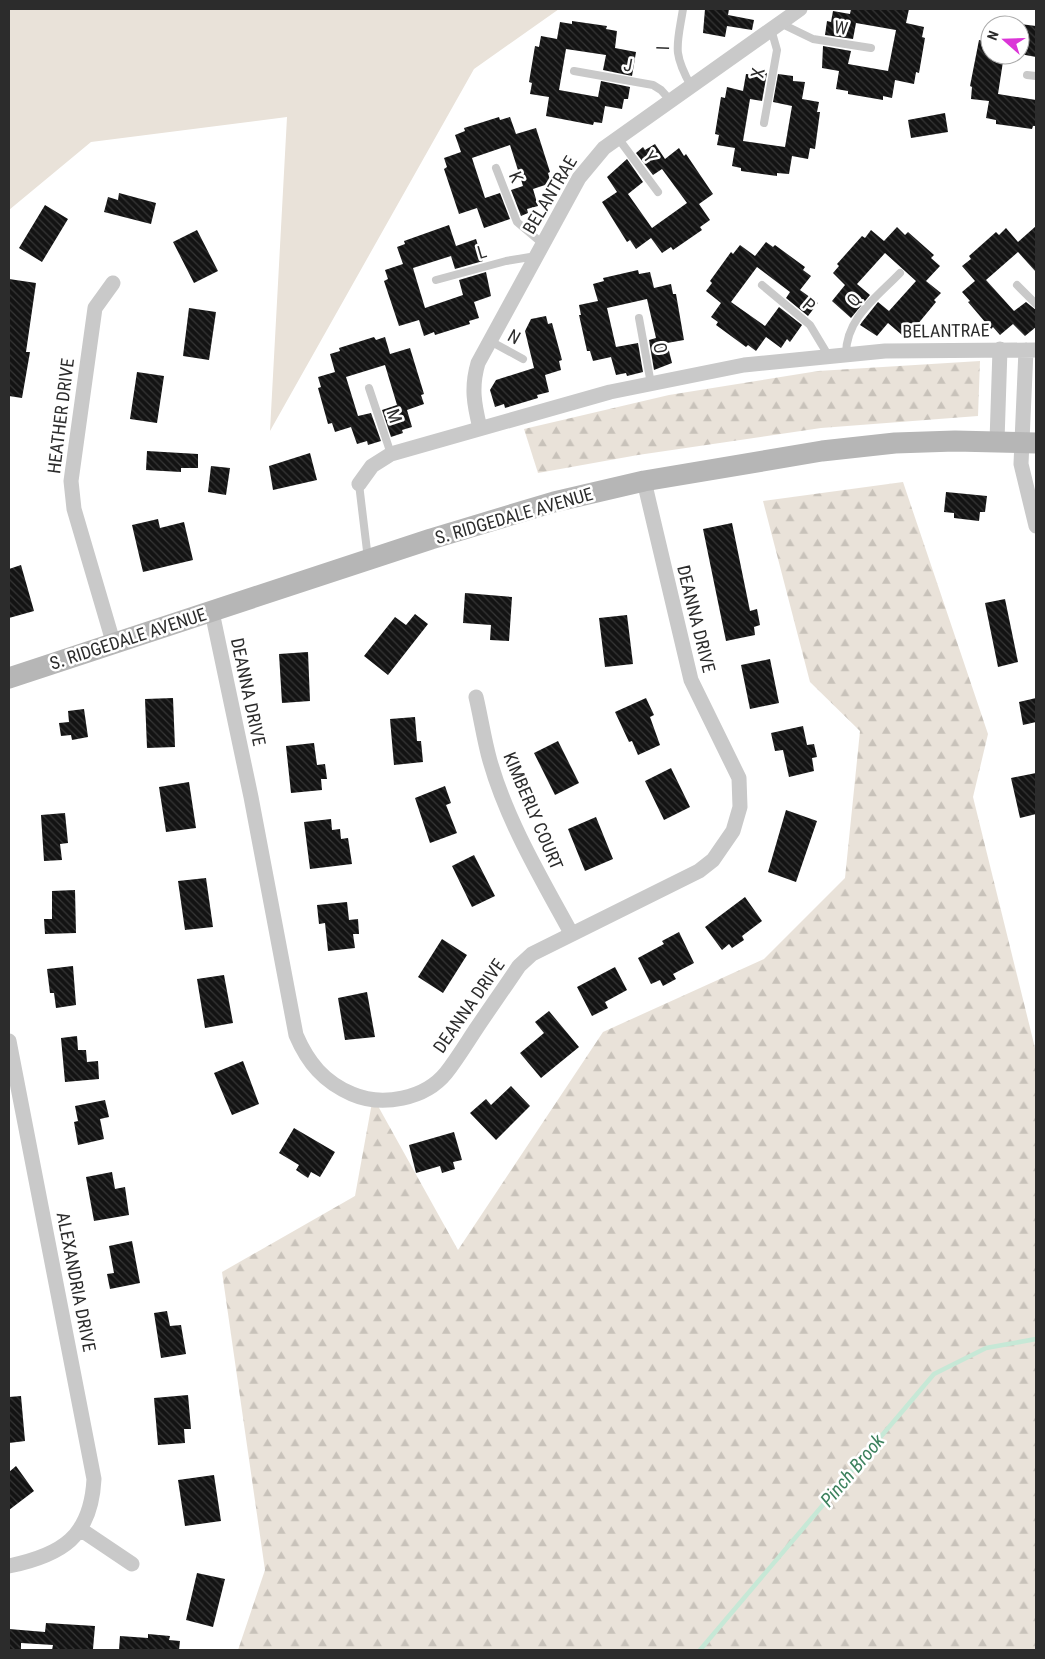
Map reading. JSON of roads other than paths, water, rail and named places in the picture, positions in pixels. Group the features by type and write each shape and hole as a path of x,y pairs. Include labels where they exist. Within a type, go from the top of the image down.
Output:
{"main road":[{"name":"S. RIDGEDALE AVENUE","path":"9,678 368,560 554,502 644,481 733,465 886,444 1030,442"}],"street":[{"name":"BELANTRAE","path":"480,428 472,398 473,380 478,363 579,178 599,153 618,138 800,9"},
{"name":"HEATHER DRIVE","path":"113,283 94,308 71,481 78,525 114,645"},
{"name":"BELANTRAE","path":"997,441 1000,349"},
{"name":"BELANTRAE","path":"359,484 372,466 391,454 610,392 744,364 885,351 1031,350 1030,442 1021,464 1036,526"},
{"name":"DEANNA DRIVE","path":"212,612 251,797 296,1035 313,1066 325,1079 356,1096 377,1100 395,1100 425,1090 446,1073 519,966 543,947 699,871 713,860 733,831 740,807 740,789 737,772 691,680 644,481"},
{"name":"KIMBERLY COURT","path":"476,697 490,762 506,804 531,860 571,933"},
{"name":"ALEXANDRIA DRIVE","path":"9,1041 93,1468 93,1497 80,1529"},
{"path":"9,1566 37,1560 54,1553 68,1543 80,1529 132,1564"}],"lane":[{"name":"I","path":"683,9 676,53 678,63 691,86"},
{"name":"W","path":"776,26 813,39 870,48"},
{"name":"X","path":"764,123 777,50 776,26"},
{"name":"J","path":"574,72 652,85 671,101"},
{"path":"1027,75 1036,76"},
{"name":"Y","path":"618,138 658,192"},
{"name":"K","path":"496,168 518,222 539,250"},
{"name":"L","path":"436,280 539,250"},
{"name":"Q","path":"846,354 846,341 853,323 900,273"},
{"name":"P","path":"762,285 810,325 828,355"},
{"path":"1017,285 1036,304"},
{"name":"O","path":"639,318 650,384"},
{"name":"N","path":"490,341 523,359"},
{"name":"M","path":"368,388 391,454"},
{"path":"359,484 368,560"}],"waterway":[{"name":"Pinch Brook","path":"700,1650 934,1374 986,1348 1036,1339"}]}
